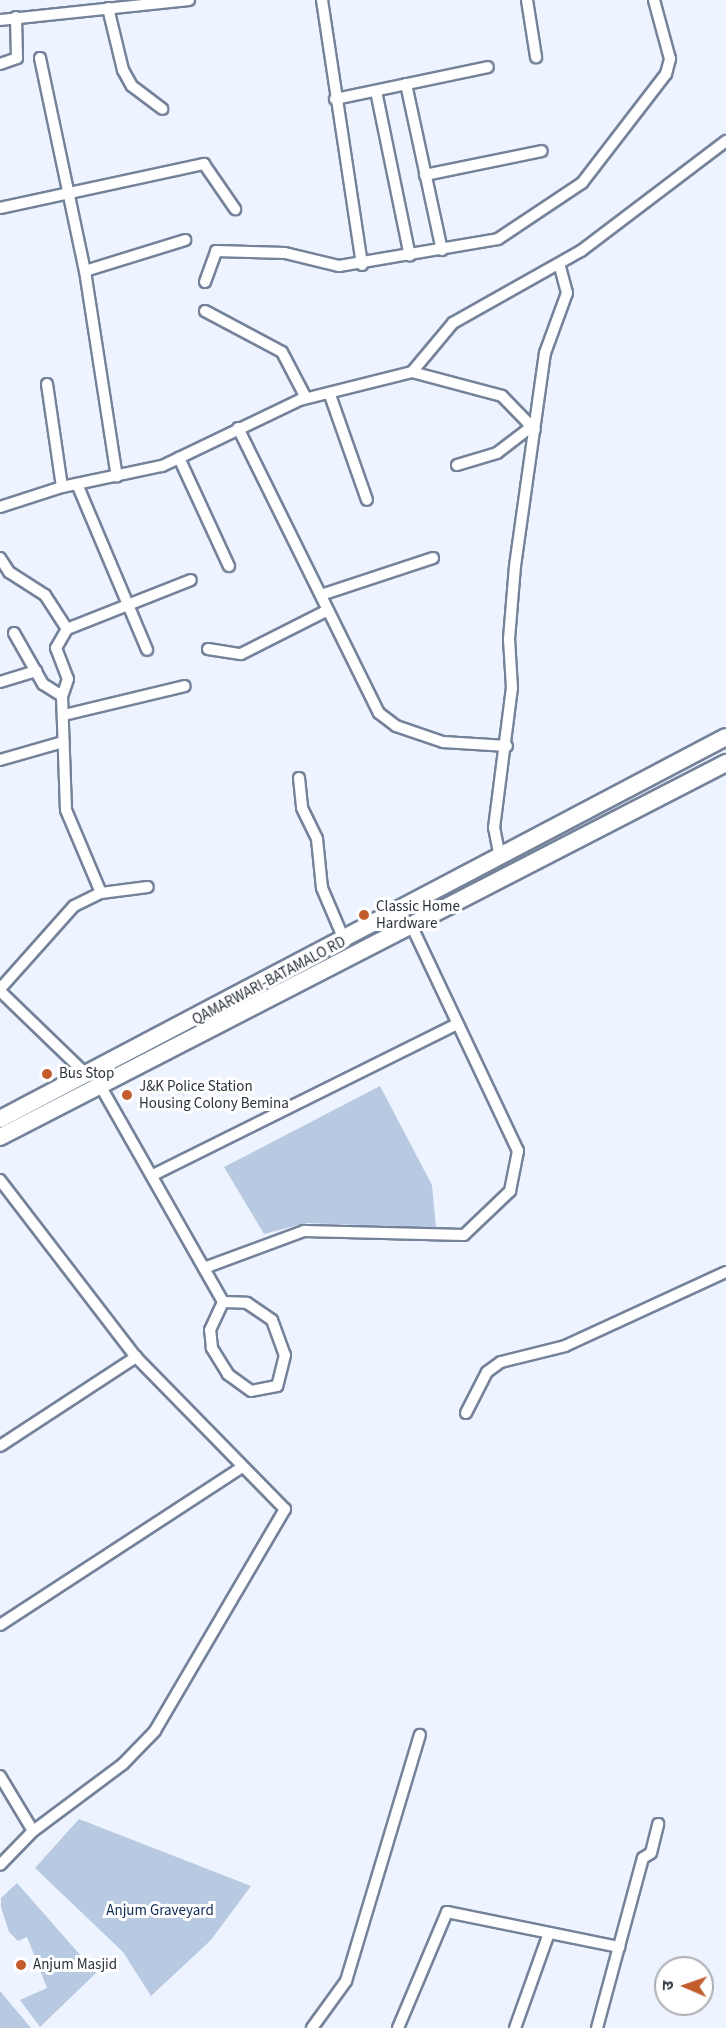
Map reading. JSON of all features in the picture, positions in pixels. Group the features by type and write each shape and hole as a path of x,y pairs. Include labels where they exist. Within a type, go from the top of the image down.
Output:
{"main road":[{"name":"QAMARWARI-BATAMALO RD","path":"0,1119 88,1076 345,942 726,737"},
{"name":"QAMARWARI-BATAMALO RD","path":"0,1137 101,1088 726,763"}],"street":[{"path":"0,20 64,5 108,8 155,1 189,0"},
{"path":"322,0 335,99 362,265"},
{"path":"527,0 536,57"},
{"path":"205,282 209,258 220,250 285,253 330,266 362,265 498,239 582,183 666,74 669,59 654,0"},
{"path":"108,8 123,70 132,86 162,109"},
{"path":"0,64 17,58 16,17"},
{"path":"40,58 85,271 117,477"},
{"path":"335,99 488,67"},
{"path":"406,84 442,250"},
{"path":"376,91 410,256"},
{"path":"412,372 453,323 559,264 649,204 726,141"},
{"path":"424,175 543,151"},
{"path":"0,208 69,196 204,164 235,209"},
{"path":"85,271 185,240"},
{"path":"500,858 494,828 507,746 515,566 545,354 567,293 559,264"},
{"path":"205,311 282,352 306,398"},
{"path":"0,507 62,487 117,477 179,458 238,428 306,398 330,395 412,372 502,396 533,429"},
{"path":"47,384 62,487"},
{"path":"330,395 367,500"},
{"path":"238,428 379,713 396,726 443,742 507,746"},
{"path":"457,465 497,453 533,429"},
{"path":"179,458 229,566"},
{"path":"77,484 147,650"},
{"path":"0,558 9,572 45,595 68,629"},
{"path":"321,595 433,558"},
{"path":"101,893 66,810 62,696 67,676 56,648 68,629 191,580"},
{"path":"208,649 241,654 328,610"},
{"path":"14,633 48,688 62,696"},
{"path":"0,682 36,671"},
{"path":"64,715 185,686"},
{"path":"0,760 63,742"},
{"path":"299,778 303,808 317,839 322,888 345,942"},
{"path":"88,1076 0,990 74,906 101,893 148,887"},
{"path":"204,1268 304,1231 464,1235 510,1191 518,1151 412,927"},
{"path":"153,1175 457,1023"},
{"path":"101,1088 153,1175 223,1302"},
{"path":"0,1180 136,1358 285,1509 155,1731 123,1764 33,1831 0,1865"},
{"path":"466,1413 487,1372 501,1362 565,1346 726,1272"},
{"path":"223,1302 247,1303 272,1320 285,1355 277,1386 251,1391 228,1374 212,1348 210,1330 223,1302"},
{"path":"0,1446 136,1358"},
{"path":"0,1624 242,1467"},
{"path":"312,2028 346,1981 420,1734"},
{"path":"0,1776 33,1831"},
{"path":"597,2028 619,1947 658,1824"},
{"path":"398,2028 447,1912 619,1947"},
{"path":"515,2028 549,1933"}],"green space":[{"path":"380,1086 432,1185 436,1228 306,1223 264,1234 224,1167"},
{"name":"Anjum Graveyard","path":"79,1819 251,1886 211,1940 151,1996 123,1952 35,1868"},
{"path":"17,1883 96,1973 40,2027 20,2000 47,1988 27,1937 18,1941 9,1932 1,1907 1,1898"},
{"path":"0,1991 31,2028 0,2028"}],"place":[{"name":"Classic Home Hardware","path":"364,915"},
{"name":"Bus Stop","path":"47,1074"},
{"name":"J&K Police Station Housing Colony Bemina","path":"127,1095"},
{"name":"Anjum Masjid","path":"21,1965"}]}
